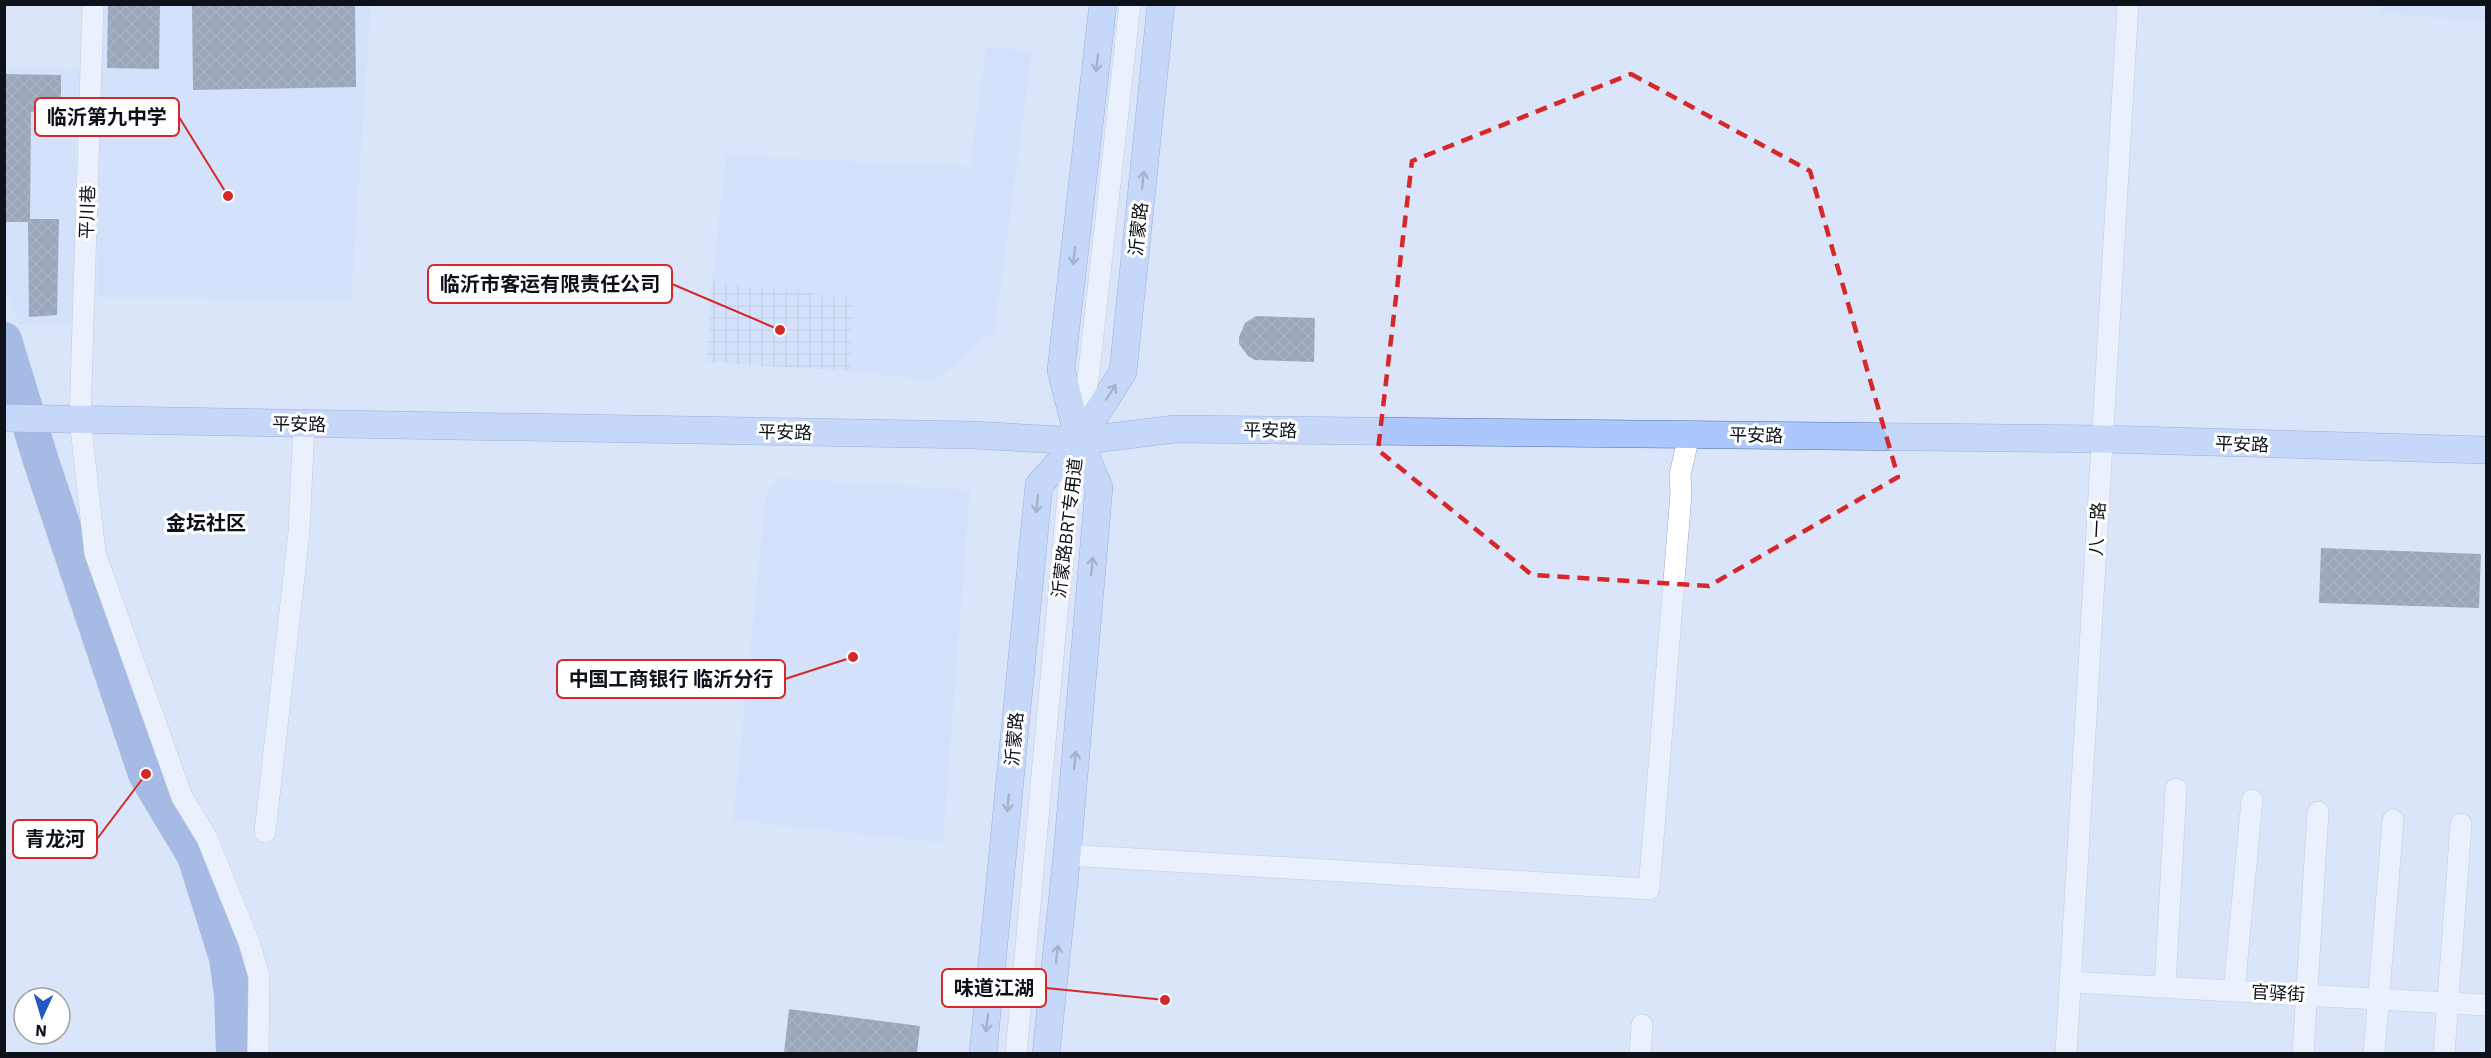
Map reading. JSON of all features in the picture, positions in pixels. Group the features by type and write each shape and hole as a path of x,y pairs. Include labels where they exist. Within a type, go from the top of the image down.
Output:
{"main road":[{"path":"1046,1053 1067,855 1099,487 1079,441 1061,370 1103,4"},
{"name":"沂蒙路","path":"983,1053 1039,484 1079,441 1123,372 1161,4"},
{"name":"平安路","path":"4,418 974,435 1079,441 1175,429 2102,439 2487,450"}],"street":[{"name":"平川巷","path":"93,4 67,419 95,553 182,797 207,838 259,976 258,1053"},
{"name":"沂蒙路BRT专用道","path":"1016,1053 1069,485 1079,441 1130,4"},
{"name":"八一路","path":"2066,1053 2128,4"},
{"path":"265,832 299,532 304,424"},
{"path":"1067,855 1649,889 1681,494 1680,475 1689,435"},
{"path":"2165,987 2176,789"},
{"path":"2234,991 2252,800"},
{"path":"2303,1053 2318,812"},
{"path":"2374,1053 2393,820"},
{"path":"2444,1053 2461,824"},
{"name":"官驿街","path":"2070,982 2487,1005"},
{"path":"1640,1053 1642,1024"}],"highlighted area":[{"path":"1631,74 1810,171 1898,477 1709,586 1532,575 1378,450 1412,161"}],"shaded area":[{"path":"104,5 371,5 351,300 97,297 99,105 76,104 74,323 18,324 5,288 5,69 103,70"},
{"path":"2381,5 2486,5 2486,21 2380,13"},
{"path":"986,47 1032,51 995,330 935,381 850,371 852,298 712,282 726,156 970,166"},
{"path":"712,282 852,298 850,371 707,362"},
{"path":"780,478 970,490 943,843 733,820 766,494"}],"building":[{"path":"108,4 160,4 159,69 107,68"},
{"path":"192,4 355,4 356,87 193,90"},
{"path":"4,74 61,75 61,111 31,112 30,219 59,219 57,315 29,317 28,222 4,222"},
{"path":"1256,316 1315,318 1314,362 1255,360 1248,356 1239,344 1239,337 1245,323"},
{"path":"2321,548 2481,554 2479,608 2319,603"},
{"path":"789,1009 920,1026 917,1053 784,1053"}],"waterway":[{"path":"4,340 41,461 146,774 195,856 227,958 232,995 234,1054"}],"place":[{"name":"临沂第九中学","path":"228,196"},
{"name":"临沂市客运有限责任公司","path":"780,330"},
{"name":"中国工商银行 临沂分行","path":"853,657"},
{"name":"青龙河","path":"146,774"},
{"name":"味道江湖","path":"1165,1000"}],"district":[{"name":"金坛社区","path":"206,522"}]}
